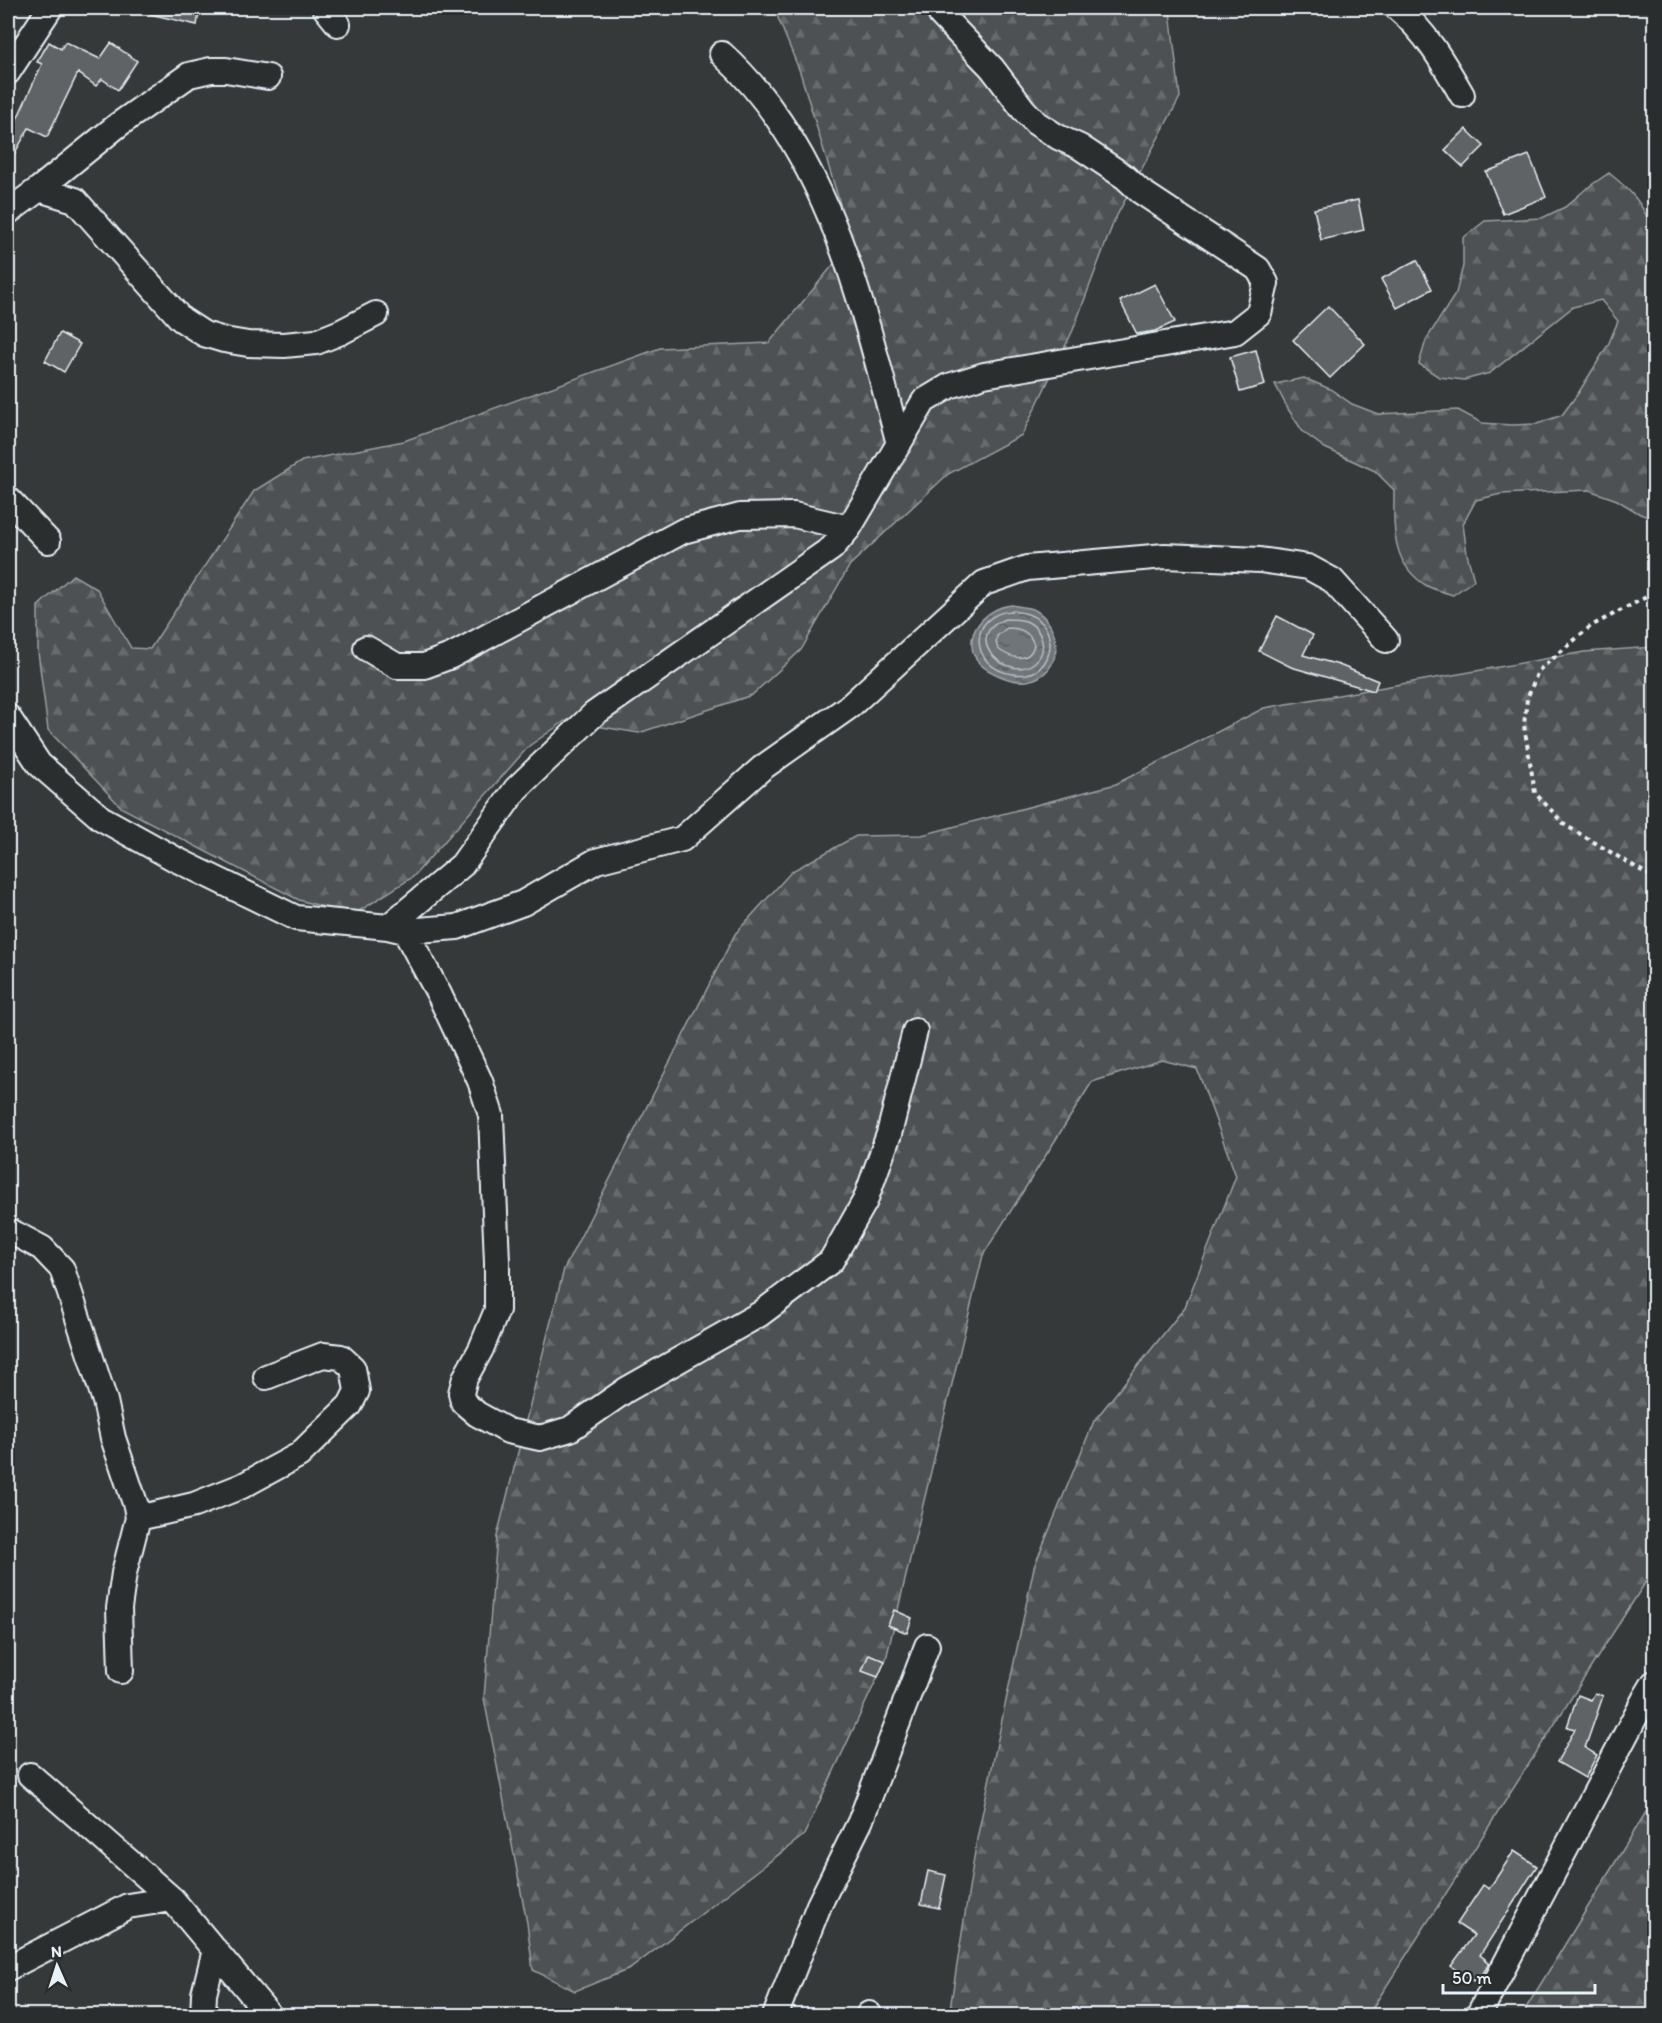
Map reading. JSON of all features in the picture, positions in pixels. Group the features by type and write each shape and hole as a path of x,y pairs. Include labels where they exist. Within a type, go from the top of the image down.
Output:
{"street":[{"path":"8,72 50,8"},
{"path":"1397,8 1414,22 1440,56 1462,95"},
{"path":"397,929 462,865 516,789 594,714 832,548 849,528 924,401 949,386 984,375 1235,332 1259,313 1266,283 1258,269 1140,191 1125,177 1080,147 1036,123 981,54 941,15"},
{"path":"722,54 763,96 784,125 822,195 856,290 899,444"},
{"path":"8,212 118,125 189,75 211,70 226,70 268,77"},
{"path":"39,189 75,200 181,319 204,334 248,344 284,345 316,342 376,314"},
{"path":"8,499 48,541"},
{"path":"366,648 397,666 424,666 450,656 683,531 740,516 794,515 849,528"},
{"path":"8,717 39,764 101,818 166,854 296,918 397,929 457,927 523,903 596,861 682,839 762,768 850,706 984,583 1027,568 1165,556 1260,560 1308,567 1332,580 1386,639"},
{"path":"397,929 439,994 476,1071 491,1115 497,1311 481,1350 465,1378 461,1393 463,1402 477,1414 508,1431 540,1438 570,1429 626,1390 760,1314 831,1260 865,1201 889,1134 915,1031"},
{"path":"8,1230 42,1248 62,1269 105,1401 113,1438 138,1518 124,1573 119,1608 121,1671"},
{"path":"138,1518 194,1505 243,1486 299,1455 350,1405 357,1391 353,1368 341,1358 323,1355 266,1377"},
{"path":"775,2016 819,1905 860,1821 927,1646"},
{"path":"1478,2016 1654,1683"},
{"path":"30,1775 172,1899 270,2016"},
{"path":"8,1968 128,1906 172,1899"},
{"path":"203,2016 204,1994 215,1950"}],"path":[{"path":"1654,593 1591,626 1538,671 1527,699 1524,725 1535,793 1565,825 1654,878"}],"green space":[{"path":"774,8 1167,8 1170,11 1180,97 1114,221 1073,330 1022,435 948,474 850,565 801,650 752,695 639,733 565,721 529,746 413,877 353,915 299,900 122,808 48,730 38,652 38,606 73,575 97,589 131,648 150,649 254,491 302,461 404,441 660,348 769,343 838,259 841,207 800,72"},
{"path":"1609,173 1636,199 1654,232 1654,519 1640,514 1617,500 1589,490 1501,494 1476,500 1463,524 1467,554 1474,580 1453,595 1430,587 1415,577 1406,567 1400,555 1395,530 1394,490 1375,471 1325,448 1303,432 1275,384 1304,378 1330,389 1352,404 1378,414 1458,410 1482,423 1511,425 1537,424 1562,415 1608,345 1618,321 1601,300 1573,307 1490,373 1464,380 1439,377 1419,364 1426,340 1456,293 1463,266 1463,238 1485,221 1542,218 1565,207"},
{"path":"1654,647 1654,1569 1368,2015 949,2015 977,1839 1034,1567 1094,1421 1185,1307 1236,1176 1197,1069 1162,1060 1092,1082 983,1255 886,1659 804,1835 630,1969 575,1991 533,1970 527,1923 484,1698 497,1536 564,1269 735,934 792,871 856,836 922,835 1116,784 1264,708 1584,652"},
{"path":"1654,1799 1654,2015 1526,2015 1526,2008"}],"water":[{"path":"1012,605 1035,610 1051,627 1055,638 1056,650 1048,670 1039,677 1027,681 1009,679 987,670 974,654 972,645 977,626 984,618 1002,607"}],"building":[{"path":"151,8 200,8 197,25 150,14"},
{"path":"49,42 61,49 65,42 100,59 111,43 137,61 118,90 102,79 96,86 78,73 47,137 29,128 12,158 8,156 8,139 42,64 37,62"},
{"path":"1466,129 1484,146 1463,167 1445,150"},
{"path":"1529,155 1546,197 1503,214 1486,172"},
{"path":"1358,200 1364,230 1321,240 1314,209"},
{"path":"1417,260 1432,289 1397,308 1381,279"},
{"path":"1155,284 1175,322 1155,331 1137,334 1120,301"},
{"path":"1328,306 1365,344 1330,378 1293,340"},
{"path":"60,333 80,344 64,372 45,361"},
{"path":"1256,350 1265,385 1240,392 1230,357"},
{"path":"1277,616 1313,635 1303,655 1339,665 1378,681 1374,691 1291,667 1259,651"},
{"path":"894,1610 912,1618 907,1633 888,1625"},
{"path":"869,1654 885,1661 878,1677 862,1671"},
{"path":"1595,1693 1603,1696 1585,1748 1597,1755 1585,1778 1557,1762 1575,1729 1567,1727 1578,1695 1591,1700"},
{"path":"1514,1851 1537,1866 1480,1955 1490,1963 1481,1976 1478,1974 1473,1981 1451,1966 1474,1935 1457,1924 1483,1885 1489,1889"},
{"path":"928,1871 946,1875 939,1908 921,1904"}]}
